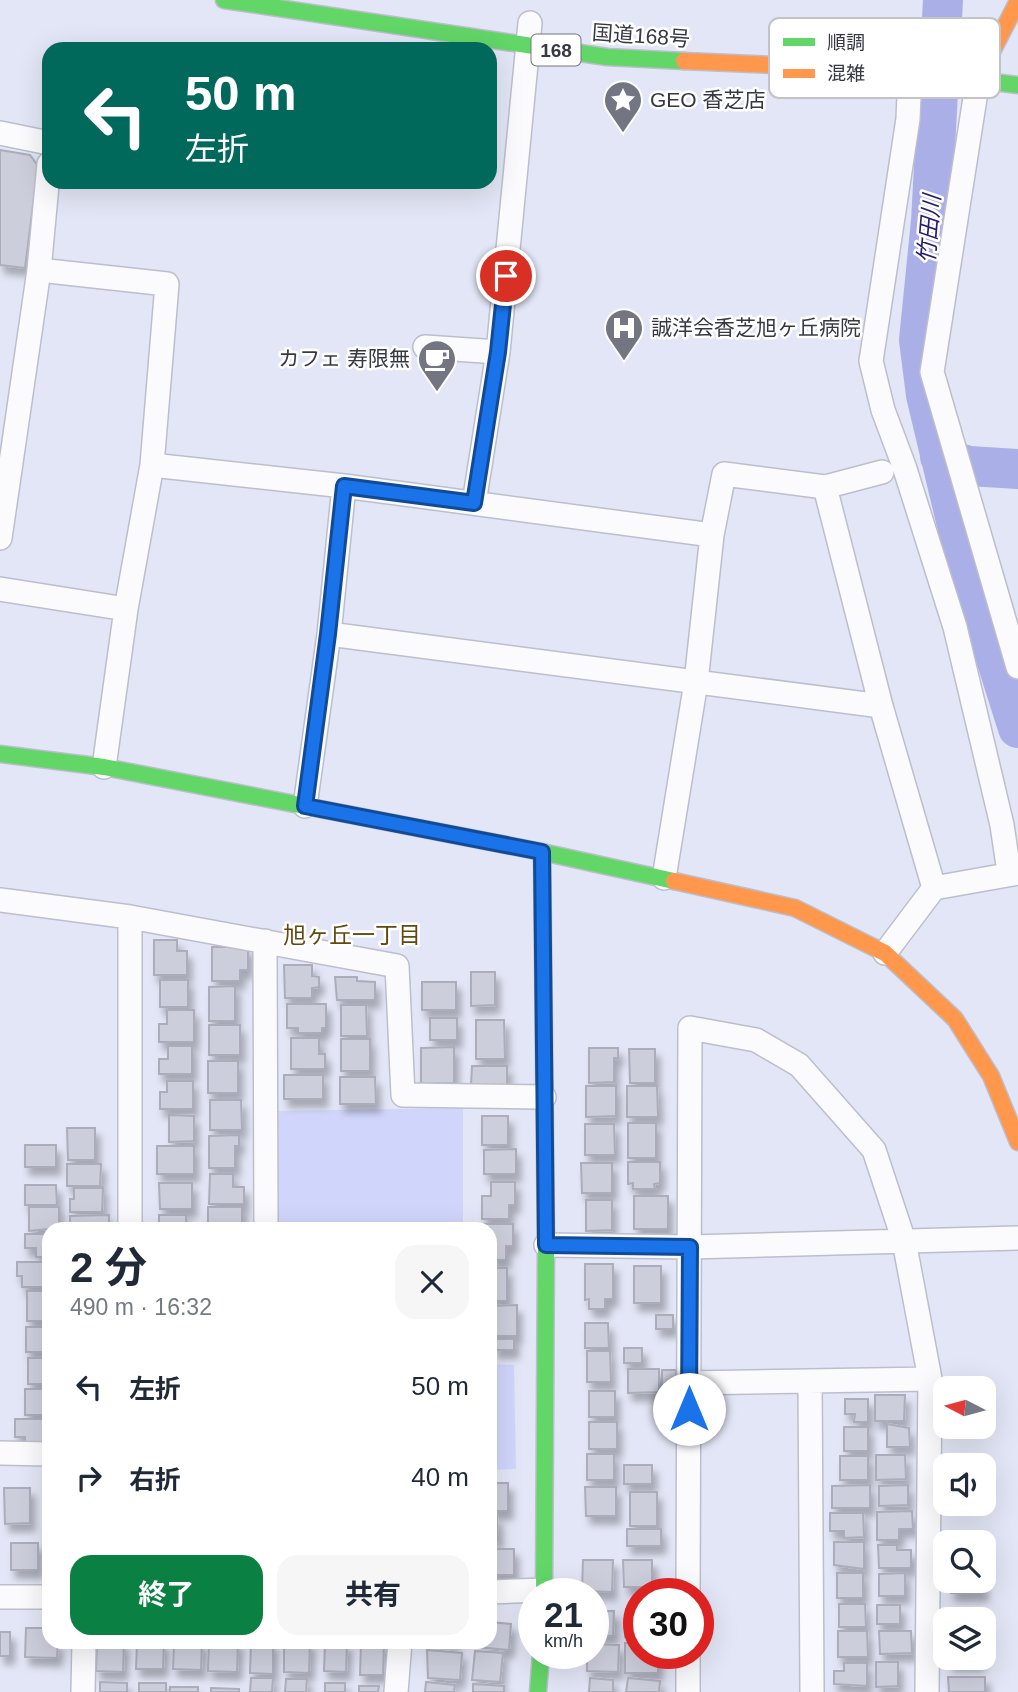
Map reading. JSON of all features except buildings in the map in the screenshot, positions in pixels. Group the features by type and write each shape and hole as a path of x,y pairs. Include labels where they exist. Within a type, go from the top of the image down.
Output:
{"main road":[{"name":"国道168号","path":"224,0 530,29 607,57 769,65"},
{"path":"1000,30 1018,1"},
{"name":"国道168号","path":"709,45 769,53"},
{"name":"168","path":"1000,82 1018,85"},
{"path":"0,754 104,767 542,852 796,908 885,953 955,1019 991,1076 1018,1142"},
{"path":"542,852 546,1245 544,1578"},
{"path":"538,1692 540,1669"}],"street":[{"path":"474,503 498,352 530,29"},
{"path":"885,953 934,888 1013,872 955,627 883,410 872,360 908,119 904,98"},
{"path":"968,98 932,372 1017,658"},
{"path":"0,133 42,142"},
{"path":"0,538 39,270 47,189"},
{"path":"39,270 167,284 152,465 126,609 104,767"},
{"path":"425,347 498,352"},
{"path":"152,465 344,486 712,535"},
{"path":"664,878 696,682 712,535 724,474 825,487 881,472"},
{"path":"305,806 344,486"},
{"path":"825,487 881,706 934,888"},
{"path":"0,589 126,609"},
{"path":"328,634 881,706"},
{"path":"0,900 130,917 397,966 403,1095 544,1097"},
{"path":"130,917 130,1222"},
{"path":"265,941 266,1222"},
{"path":"688,1578 690,1028 756,1040 799,1065 874,1150 904,1241 930,1379 928,1692"},
{"path":"546,1245 690,1247 1018,1238"},
{"path":"689,1382 930,1379"},
{"path":"810,1381 812,1692"},
{"path":"0,1453 42,1454"},
{"path":"497,1592 518,1592"},
{"path":"0,1597 42,1597"},
{"path":"83,1692 84,1649"},
{"path":"396,1692 399,1649"},
{"path":"688,1669 688,1692"}],"shaded area":[{"path":"463,1108 463,1222 271,1222 271,1111"},
{"path":"497,1364 514,1365 516,1469 497,1470"}],"waterway":[{"name":"竹田川","path":"942,18 943,0"},
{"name":"竹田川","path":"938,98 931,221 919,340 926,395 967,567 1018,728"},
{"name":"竹田川","path":"940,457 969,466 1018,469"}],"traffic: fast":[{"path":"224,0 607,57 684,61"},
{"path":"1000,83 1018,85"},
{"path":"0,754 104,767 542,852 674,881"},
{"path":"542,852 546,1245 544,1578"},
{"path":"538,1692 540,1669"}],"traffic: slow":[{"path":"1000,36 1018,1"},
{"path":"684,61 769,65"},
{"path":"674,881 795,908 885,953 955,1019 991,1076 1018,1142"}],"place":[{"name":"GEO 香芝店","path":"623,134"},
{"name":"誠洋会香芝旭ヶ丘病院","path":"624,362"},
{"name":"カフェ 寿限無","path":"437,393"}],"district":[{"name":"旭ヶ丘一丁目","path":"352,935"}],"route":[{"path":"506,276 498,352 474,503 344,486 305,806 542,852 546,1245 690,1247 689,1409"}]}
